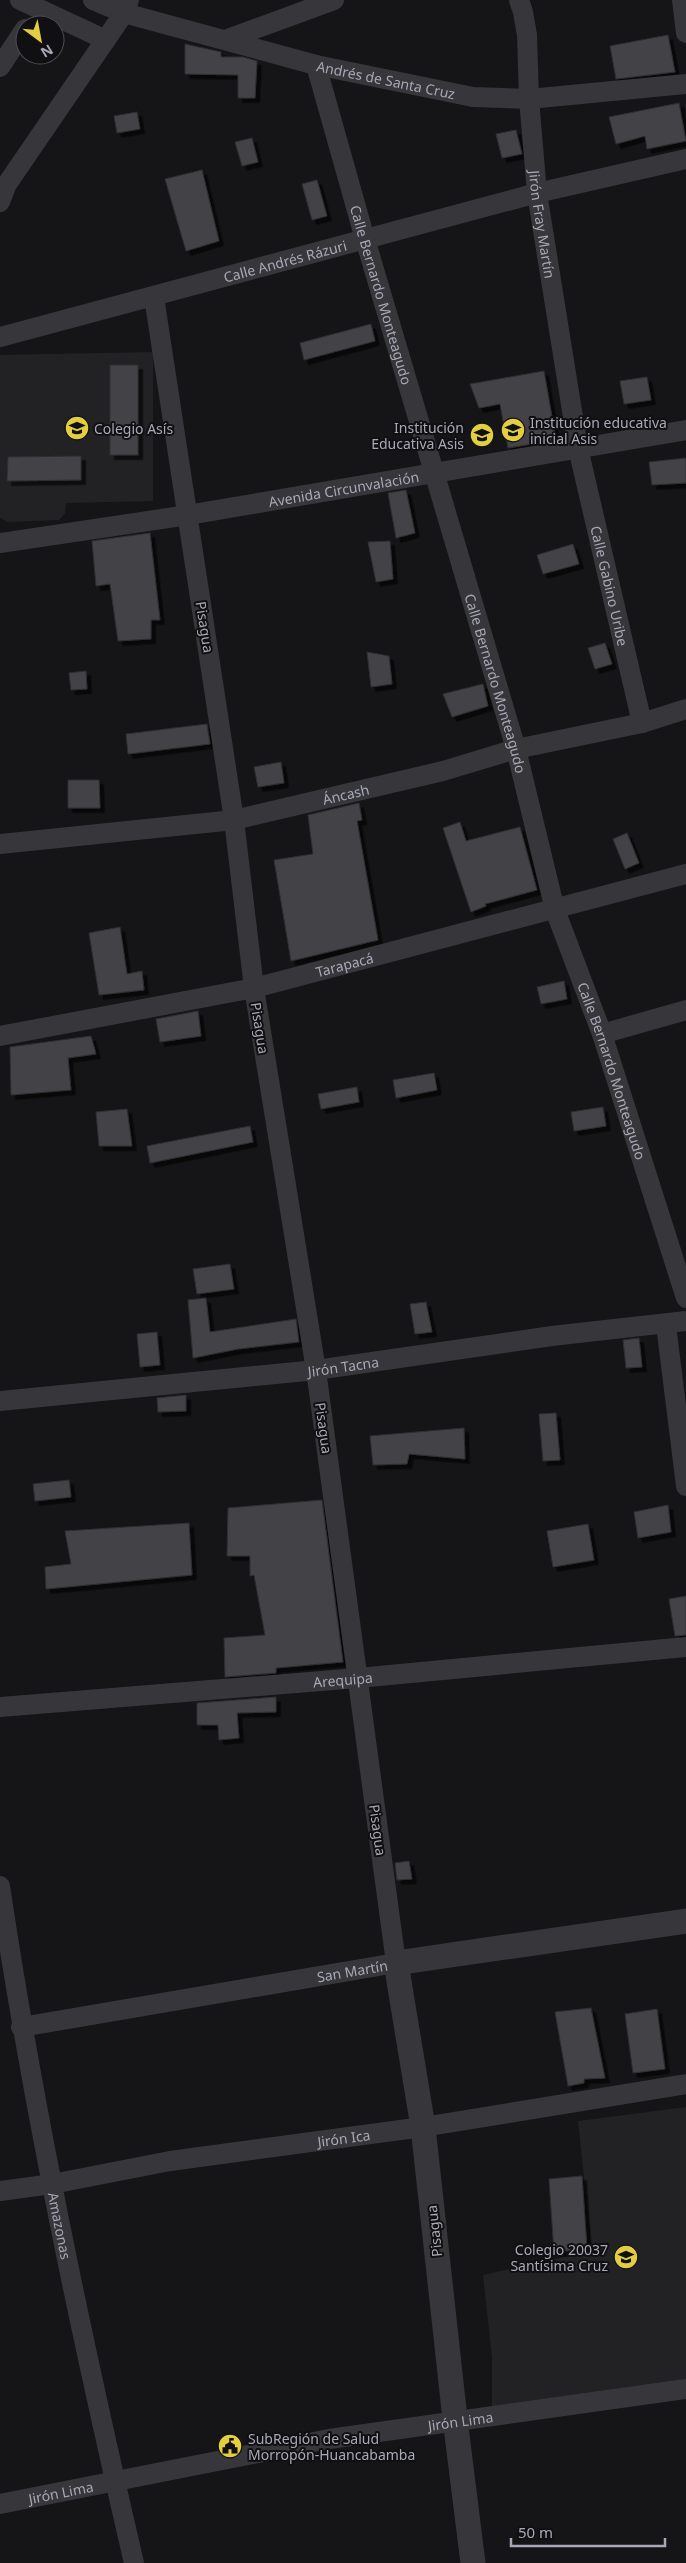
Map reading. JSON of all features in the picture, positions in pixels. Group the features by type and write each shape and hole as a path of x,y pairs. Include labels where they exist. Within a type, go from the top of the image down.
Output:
{"street":[{"path":"20,0 41,4 106,40"},
{"name":"Andrés de Santa Cruz","path":"93,0 126,7 225,40 316,65 473,97 529,99 686,84"},
{"path":"225,40 334,0"},
{"name":"Jirón Fray Martín","path":"519,0 527,35 529,99 537,193 578,448"},
{"path":"682,0 686,33"},
{"path":"34,15 41,4"},
{"path":"0,202 8,184 106,40 126,7"},
{"path":"0,67 15,44"},
{"name":"Calle Bernardo Monteagudo","path":"316,65 365,239 516,749 555,910 602,1034 686,1298"},
{"name":"Calle Andrés Rázuri","path":"0,337 537,193 686,159"},
{"name":"Pisagua","path":"154,297 234,820 254,988 316,1370 396,1963 423,2126 455,2420 473,2563"},
{"name":"Avenida Circunvalación","path":"0,543 188,515 686,430"},
{"name":"Calle Gabino Uribe","path":"578,448 642,723"},
{"name":"Áncash","path":"0,844 234,820 443,771 516,749 642,723 686,709"},
{"name":"Tarapacá","path":"0,1036 254,988 686,874"},
{"path":"602,1034 686,1010"},
{"name":"Jirón Tacna","path":"0,1401 316,1370 552,1336 686,1322"},
{"path":"666,1325 686,1486"},
{"name":"Arequipa","path":"0,1707 358,1678 686,1647"},
{"name":"Amazonas","path":"0,1886 21,2027 52,2184 134,2563"},
{"name":"San Martín","path":"21,2027 396,1963 686,1920"},
{"name":"Jirón Ica","path":"0,2191 52,2184 170,2161 423,2126 686,2084"},
{"name":"Jirón Lima","path":"0,2504 116,2483 329,2439 686,2389"}],"shaded area":[{"name":"Colegio Asís","path":"153,352 153,501 66,503 65,513 59,520 8,522 0,518 0,355"},
{"name":"Colegio 20037 Santísima Cruz","path":"686,2107 686,2384 492,2410 492,2358 483,2275 592,2251 578,2121"}],"building":[{"path":"668,35 675,72 616,79 610,46"},
{"path":"185,44 221,52 221,57 243,57 257,61 255,98 238,98 238,75 185,74"},
{"path":"679,103 686,141 647,149 645,136 616,144 609,117"},
{"path":"137,112 140,129 117,133 114,116"},
{"path":"516,130 522,154 502,158 496,134"},
{"path":"252,138 258,162 242,166 235,142"},
{"path":"202,170 219,241 186,251 165,179"},
{"path":"317,180 327,216 312,220 302,184"},
{"path":"371,324 375,341 304,360 300,343"},
{"path":"110,365 138,365 138,455 110,455"},
{"path":"544,371 556,440 508,448 500,404 479,408 470,384"},
{"path":"647,377 651,400 624,404 620,381"},
{"path":"81,456 81,480 7,481 8,457"},
{"path":"686,458 686,483 652,485 649,462"},
{"path":"406,490 415,533 396,538 388,493"},
{"path":"150,533 160,620 151,620 151,639 118,641 110,584 96,586 92,541"},
{"path":"390,541 393,579 376,582 368,542"},
{"path":"573,544 579,564 543,574 537,555"},
{"path":"605,643 612,664 595,669 588,648"},
{"path":"367,652 389,656 392,684 371,687"},
{"path":"86,671 87,689 71,690 69,673"},
{"path":"483,684 488,706 452,717 443,694"},
{"path":"207,724 210,744 128,754 126,734"},
{"path":"281,762 284,783 258,787 254,767"},
{"path":"68,780 99,780 100,808 68,808"},
{"path":"359,803 362,820 357,821 378,940 291,961 274,860 313,854 308,815"},
{"path":"460,822 466,841 520,827 537,890 485,904 486,906 471,912 443,828"},
{"path":"627,833 639,863 625,869 613,839"},
{"path":"120,927 127,974 142,971 144,990 99,995 89,933"},
{"path":"564,981 567,999 541,1004 537,987"},
{"path":"198,1011 201,1036 160,1042 156,1019"},
{"path":"91,1036 96,1054 68,1058 71,1090 11,1095 10,1047"},
{"path":"434,1073 437,1090 396,1098 393,1080"},
{"path":"357,1087 359,1102 321,1109 318,1094"},
{"path":"603,1107 606,1126 574,1131 571,1112"},
{"path":"127,1109 132,1146 99,1146 96,1112"},
{"path":"250,1126 253,1142 150,1163 147,1146"},
{"path":"230,1264 234,1289 197,1294 193,1269"},
{"path":"206,1298 210,1332 296,1319 299,1342 238,1349 193,1358 188,1300"},
{"path":"426,1302 432,1332 415,1334 410,1304"},
{"path":"157,1332 160,1365 140,1367 137,1334"},
{"path":"639,1338 642,1367 626,1368 623,1340"},
{"path":"186,1395 186,1411 158,1412 157,1398"},
{"path":"556,1413 560,1460 543,1461 539,1414"},
{"path":"464,1428 465,1459 409,1454 407,1464 373,1465 370,1436"},
{"path":"69,1480 71,1497 35,1501 33,1484"},
{"path":"322,1500 343,1662 276,1668 276,1673 225,1677 224,1638 265,1635 254,1575 250,1576 250,1556 227,1556 228,1508"},
{"path":"668,1505 671,1532 638,1538 634,1512"},
{"path":"189,1523 192,1575 46,1589 45,1567 71,1564 65,1531"},
{"path":"588,1524 594,1560 553,1567 547,1531"},
{"path":"686,1596 686,1635 675,1636 669,1599"},
{"path":"276,1697 276,1712 237,1713 239,1738 219,1740 218,1725 197,1725 197,1703"},
{"path":"409,1861 412,1879 397,1880 395,1863"},
{"path":"591,2008 605,2078 584,2079 584,2083 568,2086 555,2012"},
{"path":"657,2009 665,2069 633,2073 625,2014"},
{"path":"582,2176 587,2249 554,2252 549,2179"}],"place":[{"name":"Colegio Asís","path":"77,428"},
{"name":"Institución educativa inicial Asis","path":"513,430"},
{"name":"Institución Educativa Asis","path":"482,435"},
{"name":"Colegio 20037 Santísima Cruz","path":"626,2257"},
{"name":"SubRegión de Salud Morropón-Huancabamba","path":"230,2446"}]}
